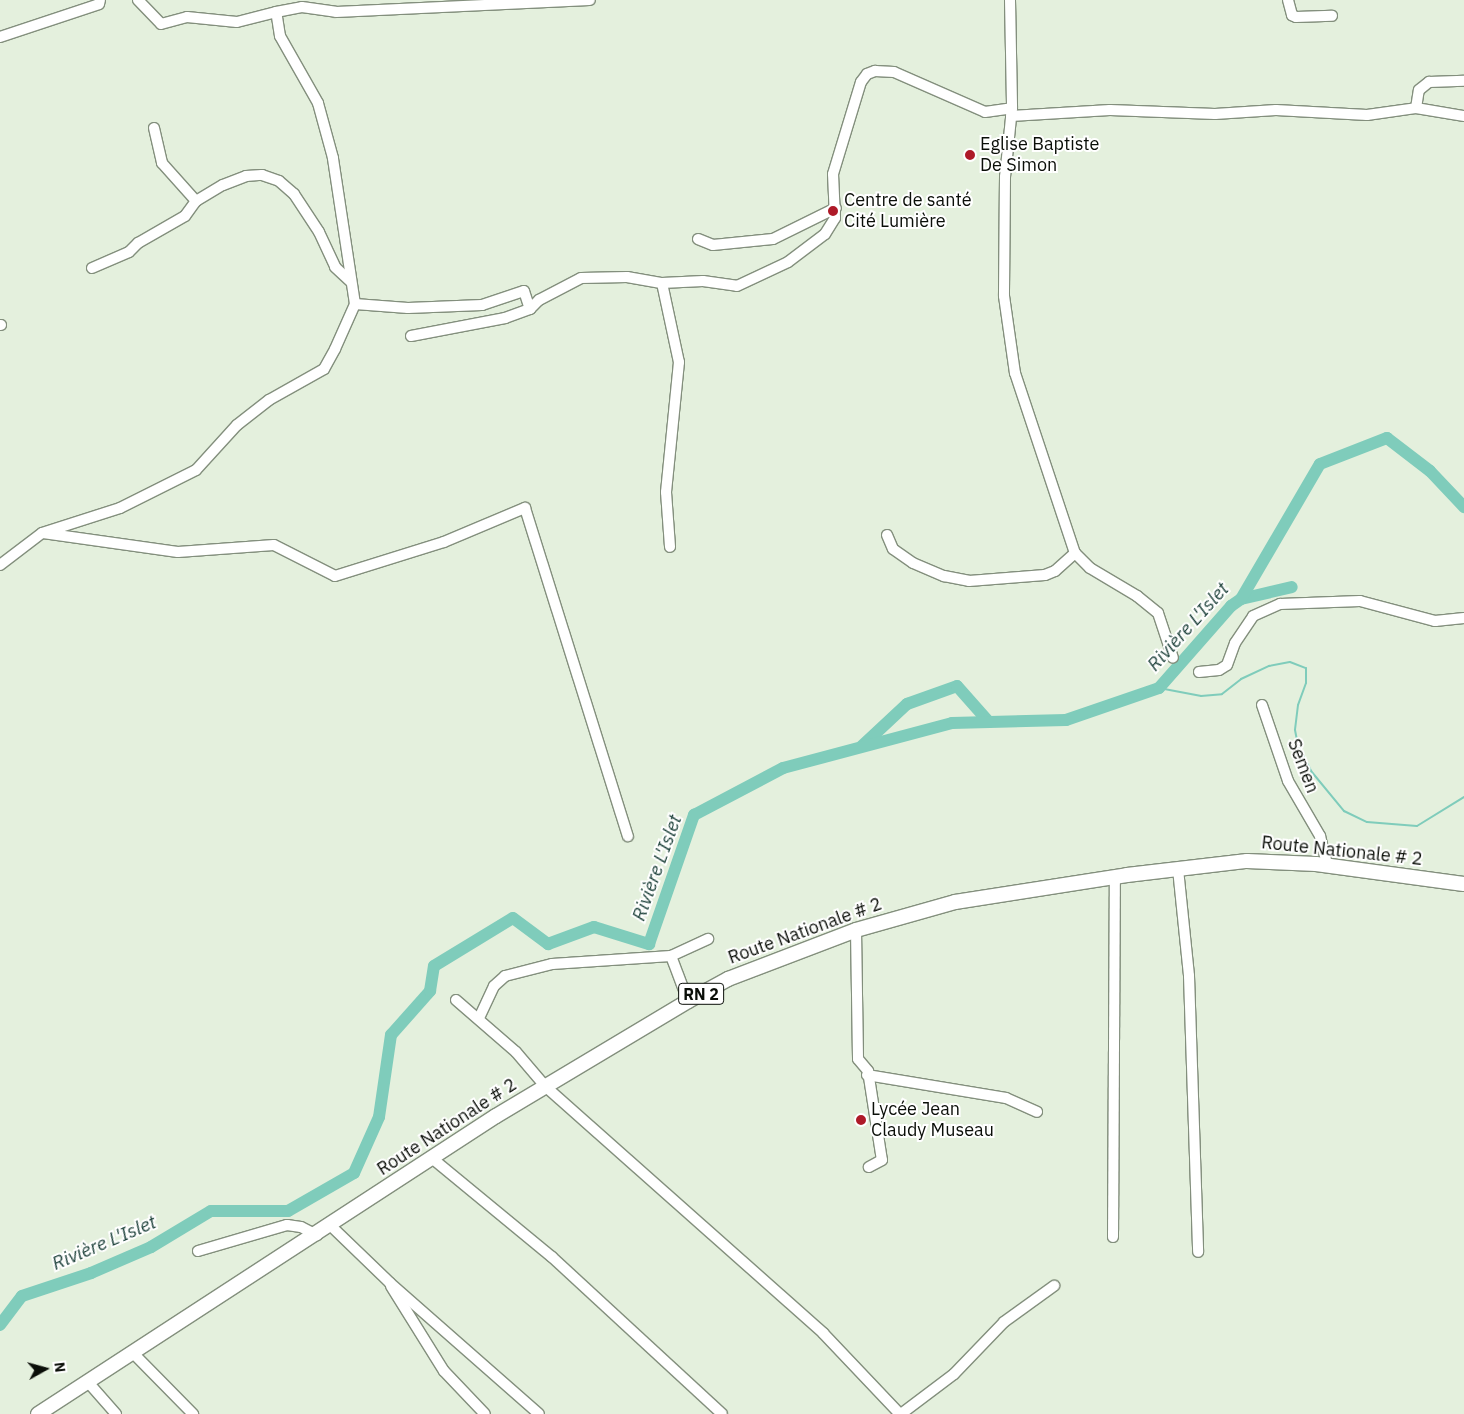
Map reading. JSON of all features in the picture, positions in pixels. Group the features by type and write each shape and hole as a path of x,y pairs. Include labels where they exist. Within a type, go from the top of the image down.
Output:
{"main road":[{"name":"Route Nationale # 2","path":"38,1414 545,1086 688,1001 728,979 856,930 955,902 1114,877 1247,861 1327,865 1464,884"}],"street":[{"path":"0,37 99,4 100,0"},
{"path":"138,0 161,24 187,17 237,22 302,7 336,12 451,3 590,0"},
{"path":"1010,0 1011,112 1005,177 1004,296 1015,373 1075,553 1090,568 1137,596 1158,613 1173,658"},
{"path":"1288,0 1292,15 1332,16"},
{"path":"0,565 42,533 120,508 196,470 237,425 269,400 324,369 354,304 333,158 318,102 280,36 276,12"},
{"path":"410,336 495,320 530,308 539,300 581,278 627,277 662,283 703,281 737,286 788,262 826,234 836,218 833,174 861,82 866,74 876,71 894,72 985,112 1110,110 1215,114 1276,110 1367,115 1416,108 1464,116"},
{"path":"1416,108 1419,90 1429,82 1463,80"},
{"path":"154,128 162,163 196,201"},
{"path":"92,268 129,252 138,243 185,216 196,201 223,184 246,176 262,175 279,181 303,206 335,268 350,281"},
{"path":"698,239 713,245 773,239 836,208"},
{"path":"662,283 679,362 666,492 670,547"},
{"path":"354,304 408,308 482,305 524,291 530,308"},
{"path":"42,533 178,552 274,545 335,576 444,542 525,508 628,836"},
{"path":"887,535 893,549 913,563 944,576 969,581 1045,575 1055,571 1075,553"},
{"path":"1199,672 1219,670 1227,665 1235,642 1253,616 1280,604 1360,601 1435,621 1464,618"},
{"name":"Semen","path":"1262,705 1291,788 1320,836 1327,865"},
{"path":"1178,869 1189,976 1198,1252"},
{"path":"1113,1237 1114,877"},
{"path":"856,930 858,1058 868,1071 867,1075 882,1160 869,1167"},
{"path":"480,1016 494,986 505,976 552,964 671,956 708,939"},
{"path":"671,956 688,1001"},
{"path":"456,1000 480,1016 516,1052 545,1086 822,1333 900,1414 954,1374 1004,1322 1054,1286"},
{"path":"867,1075 1006,1098 1037,1112"},
{"path":"433,1158 552,1257 722,1414"},
{"path":"198,1251 287,1225 301,1227 317,1235"},
{"path":"331,1226 390,1283 539,1414"},
{"path":"390,1283 438,1364 485,1414"},
{"path":"133,1353 193,1414"},
{"path":"88,1381 116,1414"}],"waterway":[{"name":"Rivière L'Islet","path":"0,1325 22,1296 91,1273 151,1247 211,1211 288,1211 354,1173 379,1117 391,1035 430,991 434,966 513,918 548,944 594,927 649,944 694,815 783,768 952,723 1066,720 1159,688 1231,606 1241,599 1320,464 1387,438 1430,471 1464,507"},
{"path":"1241,599 1292,587"},
{"path":"1159,688 1201,696 1222,694 1241,679 1269,666 1290,662 1306,668 1306,683 1298,705 1295,730 1298,745 1311,771 1344,811 1367,822 1417,826 1464,797"},
{"path":"862,746 907,704 957,686 989,722"}],"place":[{"name":"Eglise Baptiste De Simon","path":"970,155"},
{"name":"Centre de santé Cité Lumière","path":"833,211"},
{"name":"Lycée Jean Claudy Museau","path":"861,1120"}]}
